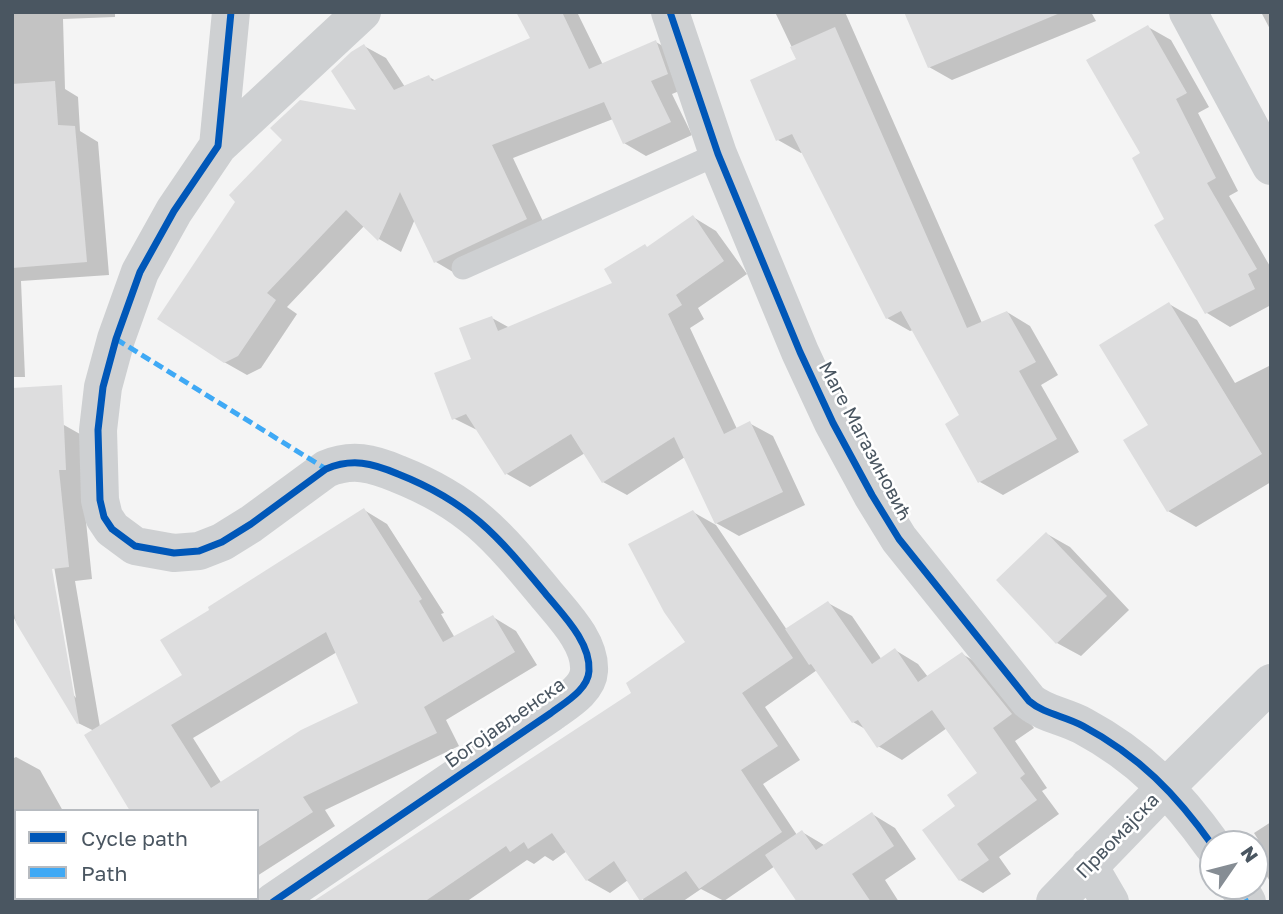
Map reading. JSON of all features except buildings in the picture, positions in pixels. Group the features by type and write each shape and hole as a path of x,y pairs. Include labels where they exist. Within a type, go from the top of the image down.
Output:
{"street":[{"path":"218,146 230,12"},
{"name":"Маге Магазиновић","path":"670,12 718,154 800,352 833,423 899,539 1029,701 1036,707 1080,724 1129,754 1166,787 1201,830"},
{"path":"1188,12 1271,166"},
{"path":"218,146 348,16"},
{"name":"Богојављенска","path":"218,146 174,211 140,272 116,339 103,387 98,430 100,500 107,522 135,546 174,553 198,551 222,542 251,524 326,469 355,461 387,469 450,498 483,523 509,549 564,615 583,645 590,674 577,693 551,713 273,902"},
{"name":"Првомајска","path":"1055,902 1271,683"},
{"path":"1089,866 1110,902"}],"lane":[{"path":"463,268 718,154"}],"marked path":[{"path":"116,339 326,469"}],"cycle path":[{"path":"231,12 218,146 174,211 140,272 116,339 103,387 98,430 100,500 104,517 112,529 135,546 174,553 199,551 222,542 251,524 326,469 353,463 379,467 444,496 496,537 574,629 585,650 589,671 580,690 562,705 273,902"},
{"path":"670,12 718,154 800,352 833,423 899,539 1029,701 1041,709 1083,726 1122,750 1170,793 1201,830"}]}
